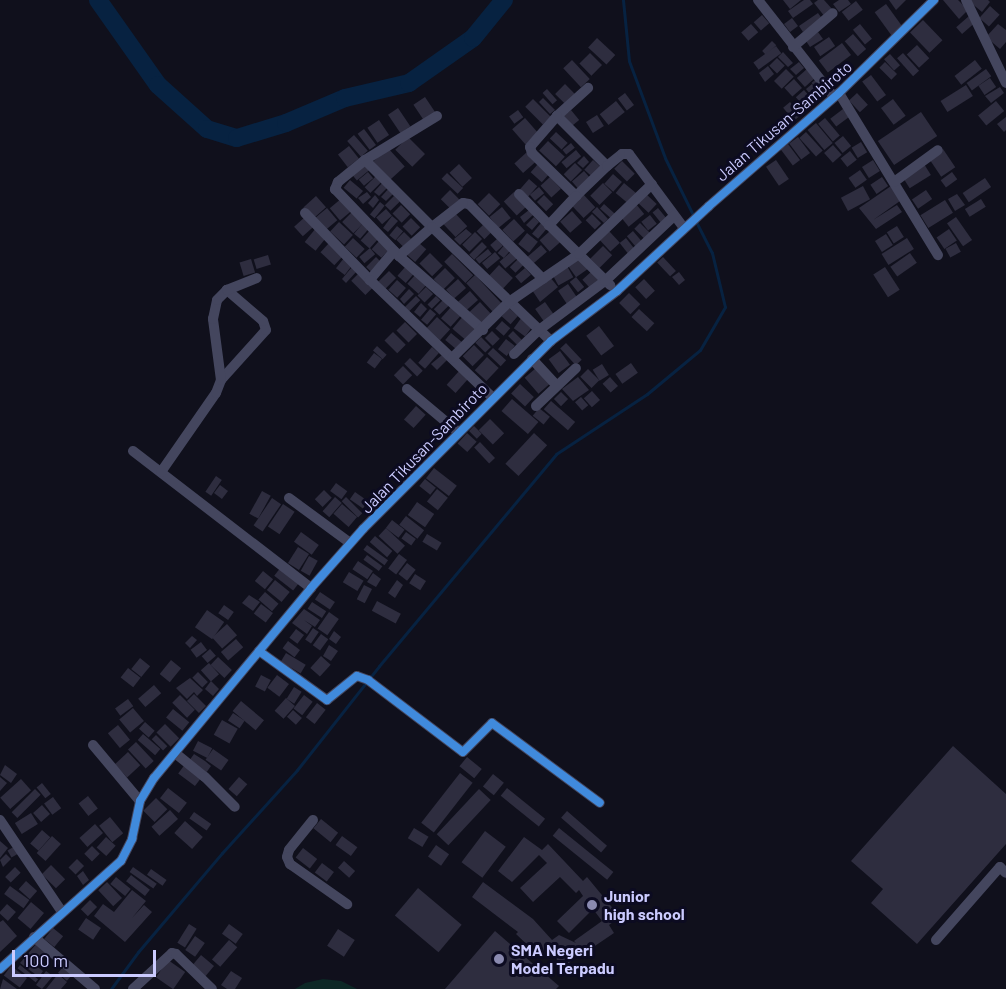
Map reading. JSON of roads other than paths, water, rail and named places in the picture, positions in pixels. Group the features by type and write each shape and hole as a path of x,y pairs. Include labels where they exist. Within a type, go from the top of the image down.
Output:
{"street":[{"path":"758,0 793,47 836,95 894,182 938,255"},
{"name":"Jalan Tikusan-Sambiroto","path":"0,969 121,861 132,838 140,801 154,778 350,543 550,341 617,291 685,227 836,95 934,0"},
{"path":"966,0 1006,83"},
{"path":"793,47 833,13"},
{"path":"576,196 530,150 533,142 557,116 588,88"},
{"path":"437,116 365,160 338,182 335,189 397,254 483,330"},
{"path":"557,116 607,166"},
{"path":"894,182 938,150"},
{"path":"549,225 607,166 622,154 629,154 674,216 685,227"},
{"path":"365,160 550,341"},
{"path":"452,358 509,302 579,254 652,184"},
{"path":"519,194 617,291"},
{"path":"370,280 397,254 466,203 543,279"},
{"path":"305,213 370,280 492,398"},
{"path":"514,354 539,330 605,280 674,216"},
{"path":"221,380 214,332 214,309 227,290 257,278"},
{"path":"161,472 216,393 221,380 266,330 263,321 227,290"},
{"path":"532,359 556,385"},
{"path":"536,406 576,368"},
{"path":"407,389 458,432"},
{"path":"134,451 311,588"},
{"path":"289,498 350,543"},
{"path":"260,651 327,700 357,676 368,680 463,752 492,723 600,803"},
{"path":"93,745 140,801"},
{"path":"175,753 206,777 235,807"},
{"path":"0,820 62,912"},
{"path":"313,820 289,850 287,857 290,864 347,904"},
{"path":"936,940 1004,867"},
{"path":"34,937 95,989"},
{"path":"133,989 172,953 176,954 212,989"}],"waterway":[{"path":"98,0 158,85 207,129 237,138 286,123 345,98 409,83 473,38 504,0"},
{"path":"623,0 629,61 665,158 693,215"},
{"path":"111,989 138,952 222,853 297,770 379,666 556,454 647,394 700,350 725,307 712,253 696,221"}],"place":[{"name":"Junior high school","path":"592,905"},
{"name":"SMA Negeri Model Terpadu","path":"499,959"}]}
